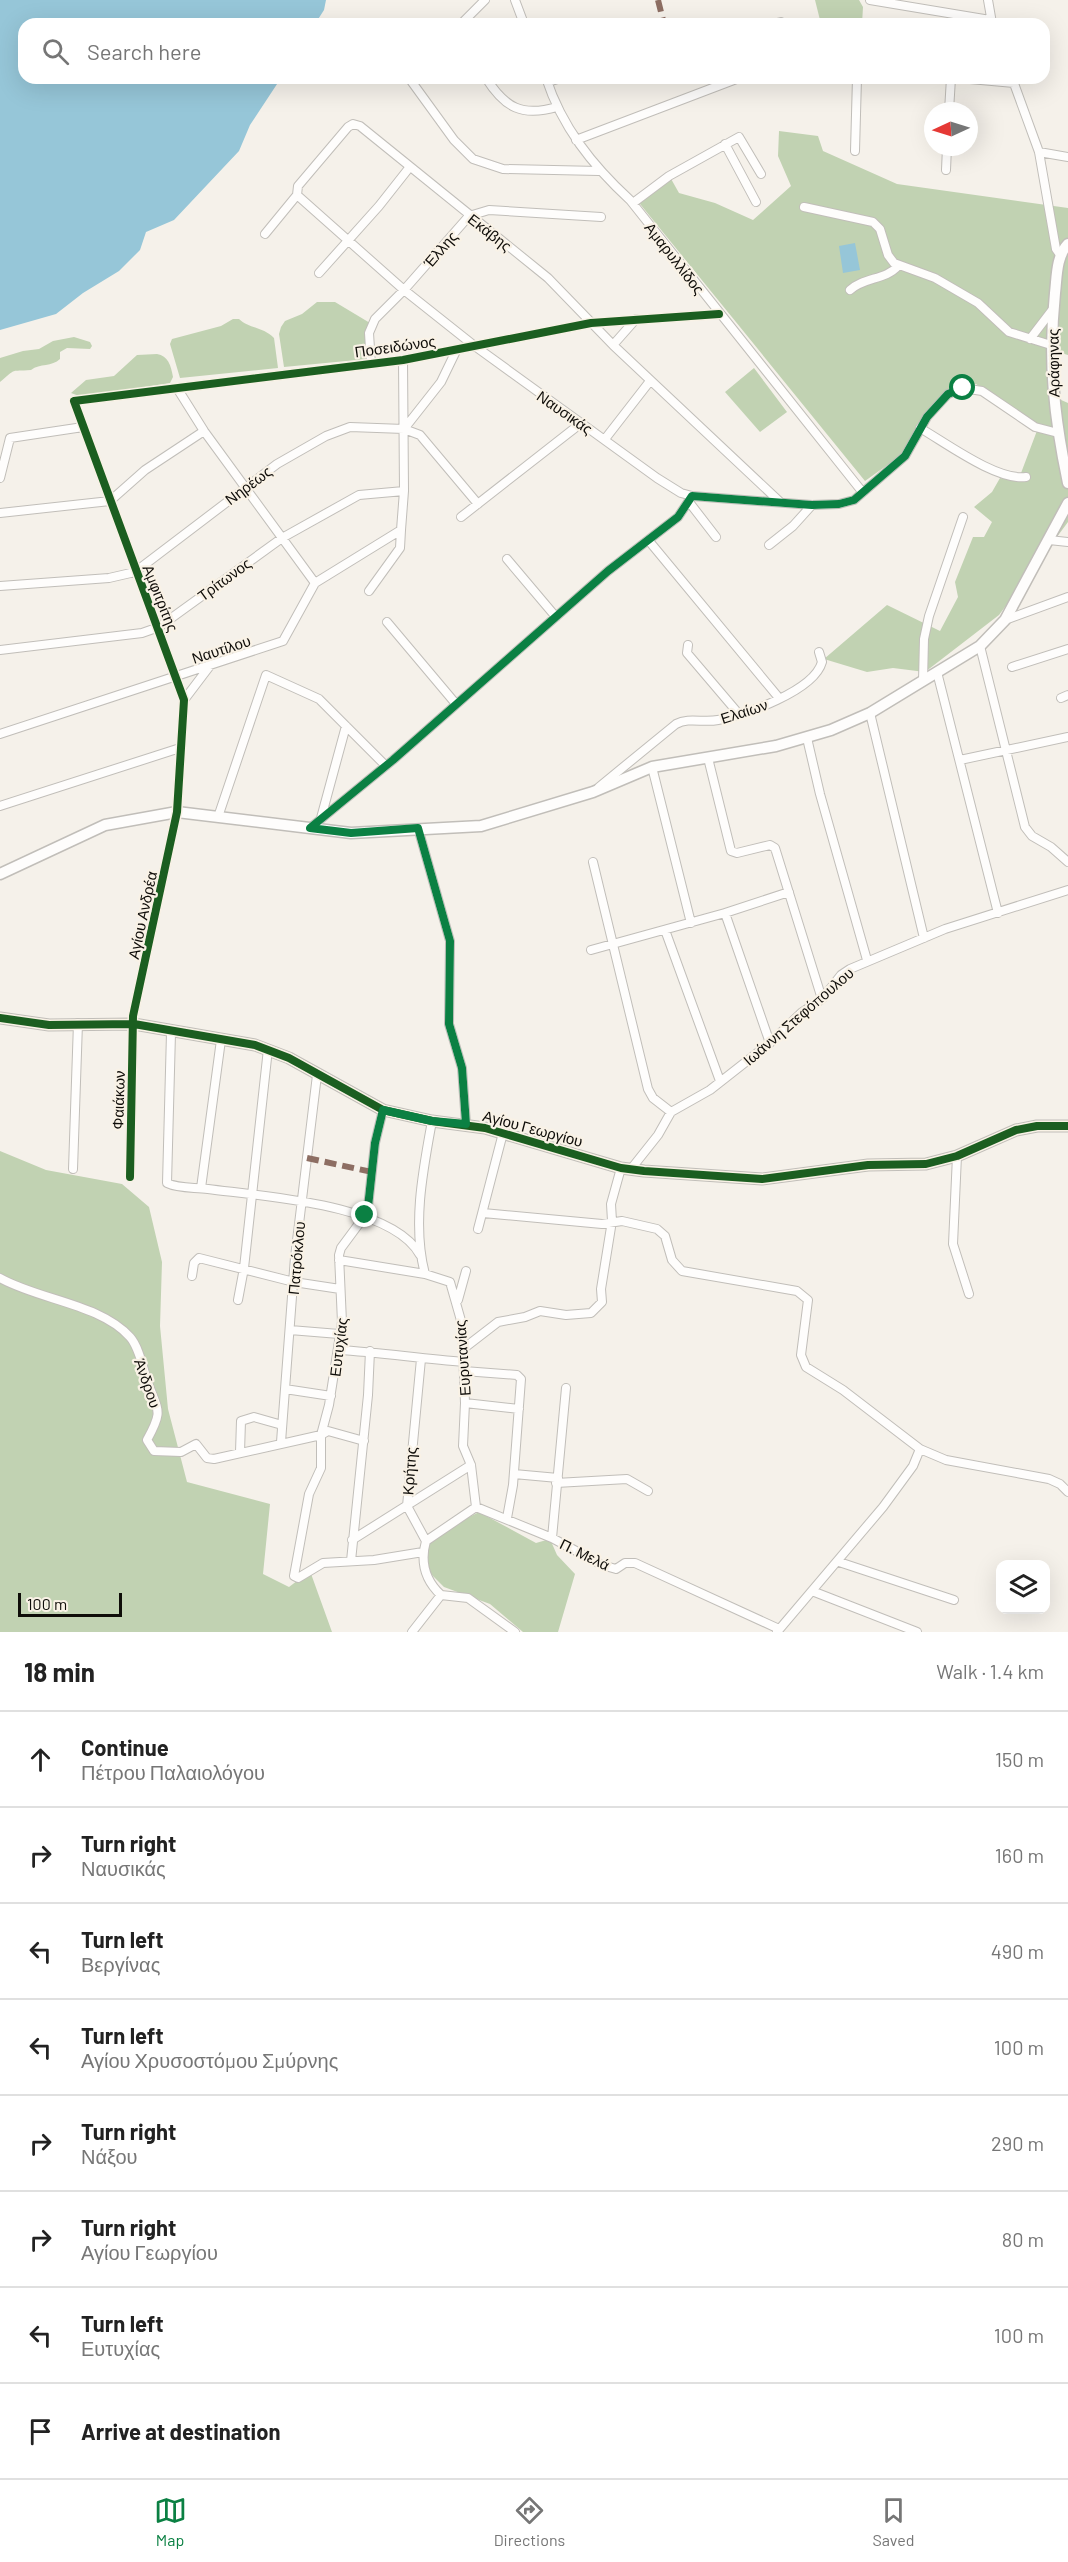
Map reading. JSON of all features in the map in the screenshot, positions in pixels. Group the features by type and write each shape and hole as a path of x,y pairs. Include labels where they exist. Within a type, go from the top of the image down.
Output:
{"main road":[{"name":"Αράφηνας","path":"1068,244 1061,256 1051,345 1053,399 1068,483"},
{"path":"0,874 105,825 177,812 351,833 481,826 593,792 652,767 807,738 851,723 980,646 1005,620 1068,503"},
{"name":"Αγίου Γεωργίου","path":"0,1018 49,1025 134,1024 171,1033 268,1049 290,1058 383,1110 432,1121 466,1124 626,1168 762,1179 868,1165 926,1164 957,1156 1016,1130 1037,1126 1068,1126"}],"street":[{"path":"467,18 484,0"},
{"path":"515,0 522,18"},
{"path":"870,0 969,18"},
{"path":"988,0 990,18"},
{"path":"413,84 454,140 474,159 503,169 599,171"},
{"path":"490,84 498,96 513,107 544,111 557,107"},
{"name":"Αμαρυλλίδος","path":"548,84 557,107 576,140 599,171 633,203 860,489"},
{"path":"576,140 723,84"},
{"path":"855,151 856,84"},
{"path":"950,102 951,84"},
{"path":"1014,84 1039,152 1056,249 1061,256"},
{"name":"Εκάβης","path":"297,195 298,186 348,127 353,124 360,126 409,168 548,278 650,381 780,502"},
{"path":"633,203 669,176 725,144 742,138 761,174"},
{"path":"725,144 756,202"},
{"path":"1039,152 1068,157"},
{"path":"946,170 947,156"},
{"path":"319,273 379,207 409,168"},
{"path":"265,234 297,195"},
{"name":"Ναυσικάς","path":"297,195 404,290 472,344 580,424 691,499 812,505 839,504 854,500 909,452 920,428 948,394 969,387 977,388 996,399 1035,427 1058,433"},
{"path":"804,207 873,222 880,229 890,259 898,266 935,278 978,303 1009,332 1051,345"},
{"path":"469,216 489,210 601,217"},
{"name":"Έλλης","path":"371,364 369,333 372,325 469,216"},
{"path":"850,290 857,283 893,272 898,266"},
{"path":"1030,339 1054,308"},
{"name":"Ποσειδώνος","path":"74,401 403,360 456,351 472,344 591,323 719,314"},
{"path":"613,345 636,319"},
{"path":"404,429 441,382 456,351"},
{"path":"369,591 400,548 404,491 403,360"},
{"path":"605,439 650,381"},
{"path":"177,388 204,431 315,583"},
{"name":"Αμφιτρίτης","path":"74,401 184,700 177,812"},
{"path":"460,518 580,424"},
{"path":"0,478 10,438 84,428"},
{"name":"Νηρέως","path":"0,586 110,578 135,572 277,464 345,428 404,429"},
{"path":"920,428 995,472 1013,479 1026,477"},
{"path":"404,429 421,436 478,504"},
{"path":"0,513 110,501 145,470 204,431"},
{"path":"854,500 860,489 877,482"},
{"name":"Τρίτωνος","path":"0,650 144,633 159,627 282,538 360,494 404,491"},
{"path":"310,828 386,766 608,571 678,517 691,499 716,537"},
{"path":"769,545 793,526 812,505"},
{"path":"923,681 924,639 929,616 963,517"},
{"name":"Ναυτίλου","path":"0,734 283,641 315,583 403,527"},
{"path":"1049,540 1068,542"},
{"path":"649,541 779,698"},
{"path":"507,559 556,617"},
{"path":"1005,620 1068,597"},
{"path":"387,622 456,705"},
{"path":"688,645 687,653 738,713"},
{"path":"980,646 1025,827 1032,836 1052,847 1068,862"},
{"path":"1012,667 1068,649"},
{"name":"Ελαίων","path":"593,792 676,724 686,720 717,720 779,698 817,673 822,663 819,652"},
{"path":"184,700 210,666"},
{"path":"937,672 998,913"},
{"path":"218,817 264,676 270,675 319,699 386,766"},
{"path":"870,713 924,938"},
{"path":"321,818 346,726"},
{"path":"960,760 1068,737"},
{"path":"807,738 867,960"},
{"path":"0,806 180,748"},
{"path":"708,758 729,845 735,853 772,845 822,999"},
{"path":"652,767 691,923"},
{"name":"Αγίου Ανδρέα","path":"134,1024 177,812"},
{"path":"418,828 450,941 449,1024 462,1068 466,1124"},
{"path":"463,1349 498,1322 525,1317 540,1311 566,1315 588,1314 596,1310 603,1298 601,1289 612,1221 611,1204 626,1168 658,1135 671,1112 653,1098 648,1089 593,862"},
{"name":"Ιωάννη Στεφόπουλου","path":"671,1112 710,1090 770,1043 801,1013 822,999 841,975 867,960 924,938 1068,890"},
{"path":"591,950 613,942 691,923 789,892"},
{"path":"725,913 770,1043"},
{"path":"665,930 720,1081"},
{"path":"73,1168 78,1023"},
{"name":"Φαιάκων","path":"130,1177 134,1024"},
{"path":"171,1033 166,1180 169,1184 301,1202 365,1215 412,1242 420,1255"},
{"path":"201,1188 221,1040"},
{"path":"238,1300 253,1195 268,1049"},
{"name":"Πατρόκλου","path":"281,1442 301,1202 317,1075"},
{"name":"Ευτυχίας","path":"351,1562 323,1563 298,1578 294,1578 295,1560 309,1494 321,1468 321,1436 331,1396 343,1315 339,1260 341,1248 365,1215 368,1207 375,1143 383,1110"},
{"path":"339,1260 425,1274 420,1255 421,1198 432,1121"},
{"path":"478,1229 503,1133"},
{"path":"957,1156 953,1244 969,1294"},
{"path":"483,1213 602,1224 622,1221 661,1232 676,1267 689,1274 804,1295 809,1306 801,1355 806,1368 843,1390 920,1449 946,1460 967,1465 1049,1479 1060,1484 1068,1492"},
{"path":"192,1276 194,1263 198,1258 294,1282 340,1289"},
{"path":"457,1302 466,1271"},
{"name":"Ευρυτανίας","path":"425,1274 450,1282 462,1324 465,1403 463,1446 471,1465 476,1507"},
{"name":"Άνδρου","path":"0,1278 58,1302 90,1311 116,1324 132,1339 158,1404 159,1419 147,1440 151,1449 159,1452 181,1452 196,1443 210,1459 281,1442 321,1436 324,1432 332,1431 364,1441"},
{"path":"290,1330 339,1334"},
{"path":"338,1350 421,1359 519,1376 521,1381 514,1474 507,1518"},
{"path":"370,1352 364,1441 351,1562 423,1552"},
{"name":"Κρήτης","path":"421,1359 407,1506 426,1541"},
{"path":"552,1538 566,1388"},
{"path":"285,1389 331,1396"},
{"path":"465,1403 519,1409"},
{"path":"240,1452 241,1421 254,1417 282,1425"},
{"path":"778,1630 839,1562 913,1467 920,1449"},
{"path":"352,1540 471,1465"},
{"path":"514,1474 557,1480 627,1479 648,1491"},
{"path":"476,1507 426,1541 423,1552 425,1575 441,1595 468,1598 515,1632"},
{"name":"Π. Μελά","path":"476,1507 552,1538 610,1568 616,1569 630,1562 634,1563 778,1630"},
{"path":"839,1562 954,1600"},
{"path":"812,1591 917,1632"},
{"path":"412,1632 441,1595"}],"green space":[{"path":"815,0 859,0 863,7 862,18 820,18"},
{"path":"779,131 818,136 823,151 897,184 1068,208 1068,355 1047,349 1052,396 1068,403 1068,522 999,615 925,672 893,668 867,672 824,659 887,605 940,631 958,597 955,582 973,537 984,537 992,522 974,507 992,492 1000,478 1018,481 1038,428 976,384 952,390 924,417 900,456 865,481 636,199 670,177 679,193 715,203 753,220 791,186 778,156"},
{"path":"317,302 335,302 370,323 365,337 367,359 284,367 279,334 281,327 285,321 302,314"},
{"path":"233,319 239,319 274,338 278,368 180,378 170,344 172,339 221,326"},
{"path":"74,337 90,342 92,346 90,349 67,348 60,352 60,359 57,361 31,370 14,371 0,382 0,358 39,349 53,341"},
{"path":"157,354 164,357 170,365 173,377 170,383 82,397 71,393 86,380 114,376 137,355"},
{"path":"754,368 787,412 760,432 725,392"},
{"path":"0,1151 46,1170 122,1184 149,1207 162,1262 160,1326 168,1409 187,1482 270,1504 263,1574 289,1587 310,1571 332,1632 0,1632"},
{"path":"479,1512 536,1543 550,1539 557,1555 575,1574 558,1632 523,1632 490,1604 444,1587 430,1573 424,1554 429,1543 454,1525"}],"water":[{"path":"0,0 326,0 324,10 319,18 18,18 18,84 277,84 250,125 239,151 174,220 146,232 140,250 119,271 83,293 56,314 0,330"},
{"path":"855,243 860,270 843,273 839,246"}],"marked path":[{"path":"658,0 662,18"},
{"path":"307,1158 372,1172"}],"cycle path":[{"path":"130,1177 133,1016 177,812 184,700 74,401 403,360 591,323 719,314"},
{"path":"0,1018 49,1025 134,1024 255,1045 289,1058 383,1110 432,1121 485,1128 621,1168 644,1171 762,1179 868,1165 926,1164 957,1156 1016,1130 1037,1126 1068,1126"}],"route":[{"path":"365,1215 371,1187 375,1143 383,1110 432,1121 466,1124 462,1068 449,1024 450,941 418,828 351,833 310,828 393,760 608,571 678,517 692,496 702,499 812,505 839,504 854,500 909,452 927,417 948,394 963,388"}]}
